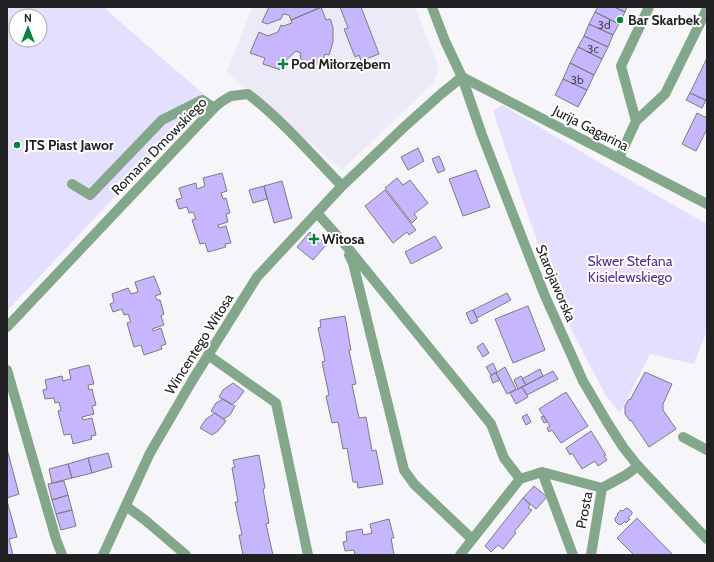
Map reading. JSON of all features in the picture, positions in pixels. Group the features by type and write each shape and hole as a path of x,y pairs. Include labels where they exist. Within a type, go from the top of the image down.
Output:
{"street":[{"name":"Starojaworska","path":"432,7 445,41 462,77 482,135 528,253 583,381 623,447 638,466 707,540"},
{"path":"636,121 621,66 649,7"},
{"path":"619,158 636,121 665,94 707,9"},
{"name":"Jurija Gagarina","path":"462,77 619,158 706,199"},
{"name":"Wincentego Witosa","path":"103,555 150,453 208,355 257,277 342,186 402,129 462,77"},
{"name":"Romana Dmowskiego","path":"7,327 214,108 220,102 231,96 248,94 308,150 342,186"},
{"path":"72,184 90,195 162,120 202,100 214,108"},
{"path":"317,213 343,242 491,424 504,458 520,479"},
{"path":"343,242 353,263 404,470 414,484 472,539"},
{"path":"208,355 276,403 308,555"},
{"path":"7,370 62,555"},
{"path":"683,437 707,450"},
{"name":"Prosta","path":"591,555 602,488 626,475 638,466"},
{"path":"542,472 573,555"},
{"path":"460,555 520,479 542,472 602,488"},
{"path":"126,506 186,555"}],"shaded area":[{"path":"252,7 415,7 439,69 434,82 342,170 227,72"}],"green space":[{"path":"7,7 103,7 208,98 7,311"},
{"name":"Skwer Stefana Kisielewskiego","path":"502,105 707,224 707,331 694,364 650,354 620,413 606,396 571,329 528,216 493,111"}],"building":[{"path":"269,7 322,7 291,20 289,15 283,14 281,19 267,24 262,22"},
{"path":"321,7 326,20 330,19 331,21 333,28 333,42 329,55 325,54 321,64 312,63 310,67 301,59 301,53 296,51 284,62 281,70 263,64 265,58 250,53 259,32 268,36 278,32 281,25 283,26 292,23 291,20"},
{"path":"340,7 361,7 379,54 361,61 359,55 355,57 344,29 348,28"},
{"path":"598,7 614,7 625,12 619,24 595,12"},
{"path":"614,7 627,7 625,12"},
{"path":"595,12 619,24 613,35 589,24"},
{"path":"589,24 613,35 608,47 584,36"},
{"path":"584,36 608,47 602,59 578,47"},
{"path":"578,47 602,59 594,75 570,63"},
{"path":"707,58 707,101 690,93"},
{"path":"570,63 594,75 587,90 563,79"},
{"path":"563,79 587,90 578,107 555,95"},
{"path":"690,93 706,100 702,108 686,100"},
{"path":"697,113 707,118 707,129 696,151 682,144"},
{"path":"418,148 424,161 408,170 401,157"},
{"path":"439,156 445,170 438,173 432,159"},
{"path":"476,170 490,207 463,216 449,179"},
{"path":"222,173 227,191 221,193 223,199 226,198 230,213 226,214 228,222 218,225 219,228 226,226 231,243 225,244 226,247 208,252 205,243 200,244 192,220 196,219 193,212 189,213 187,207 179,209 176,200 182,198 179,188 196,183 197,189 205,186 203,178"},
{"path":"397,178 403,185 410,180 428,203 414,214 417,218 412,223 385,188"},
{"path":"282,181 292,218 274,223 264,186"},
{"path":"264,186 267,199 253,203 249,190"},
{"path":"385,190 416,230 409,235 407,232 393,243 365,206"},
{"path":"310,232 319,241 320,239 326,245 313,260 297,247"},
{"path":"435,236 442,248 411,264 405,252"},
{"path":"154,276 161,294 155,296 157,300 160,300 164,314 161,316 164,325 152,329 153,331 161,328 166,344 161,346 162,349 144,355 141,345 134,347 127,323 131,322 128,314 124,315 122,309 113,312 110,304 114,302 112,294 128,288 131,294 138,292 135,282"},
{"path":"507,293 511,300 477,318 473,310"},
{"path":"528,306 545,350 513,363 495,319"},
{"path":"473,310 478,321 471,324 466,313"},
{"path":"345,316 351,350 349,350 356,384 352,385 359,418 366,417 372,451 376,450 383,484 358,488 357,482 353,482 347,448 343,449 338,422 332,423 326,396 329,395 322,362 325,361 318,328 321,327 320,320"},
{"path":"483,343 489,353 483,357 477,347"},
{"path":"493,363 497,372 491,375 486,367"},
{"path":"89,365 94,384 88,385 89,390 92,389 96,405 92,406 94,414 82,417 83,420 92,418 96,435 91,436 92,439 73,444 71,434 64,435 58,411 61,410 59,402 55,403 54,398 45,399 43,390 47,389 45,380 62,376 63,381 71,379 69,370"},
{"path":"505,367 516,389 507,394 496,373"},
{"path":"540,369 543,376 526,385 522,379"},
{"path":"553,371 558,379 527,395 522,387"},
{"path":"645,372 672,384 663,404 663,410 676,429 649,447 631,420 630,421 625,414 625,406 629,399 630,400"},
{"path":"496,373 500,380 493,383 490,376"},
{"path":"521,376 526,385 518,389 514,380"},
{"path":"233,383 244,391 232,405 219,397 223,390"},
{"path":"522,387 528,397 516,404 510,393"},
{"path":"566,392 588,426 561,443 552,430 549,432 547,428 550,426 539,409"},
{"path":"223,399 235,406 230,415 224,419 211,411 216,403"},
{"path":"215,413 226,421 218,431 212,435 200,428 206,419"},
{"path":"527,414 531,422 526,425 522,417"},
{"path":"544,416 547,422 544,423 541,417"},
{"path":"591,431 606,455 604,456 607,460 598,466 595,461 582,469 572,453 570,455 566,448"},
{"path":"7,449 19,494 7,498"},
{"path":"108,453 112,467 92,473 88,458"},
{"path":"259,455 269,523 266,524 273,555 243,555 239,535 242,535 235,502 238,502 232,468 235,467 233,460"},
{"path":"88,458 92,473 72,478 68,464"},
{"path":"68,464 72,478 52,483 49,469"},
{"path":"64,481 68,495 52,500 48,484"},
{"path":"534,486 547,497 536,509 523,498"},
{"path":"68,495 72,510 56,514 52,500"},
{"path":"523,498 530,504 528,508 532,510 514,532 516,533 503,549 498,545 491,552 485,546"},
{"path":"7,501 17,537 9,539 13,555 7,555"},
{"path":"626,508 632,512 628,518 630,519 626,523 625,521 621,525 618,524 615,521 615,518 618,515 617,514"},
{"path":"72,510 76,526 61,530 56,514"},
{"path":"637,518 673,555 634,555 617,538"},
{"path":"389,519 394,538 391,538 394,555 355,555 354,550 345,551 343,542 347,541 346,532 362,529 363,535 372,533 370,524"}],"place":[{"name":"Bar Skarbek","path":"620,20"},
{"name":"Pod Miłorzębem","path":"283,64"},
{"name":"JTS Piast Jawor","path":"17,145"},
{"name":"Witosa","path":"314,239"}]}
